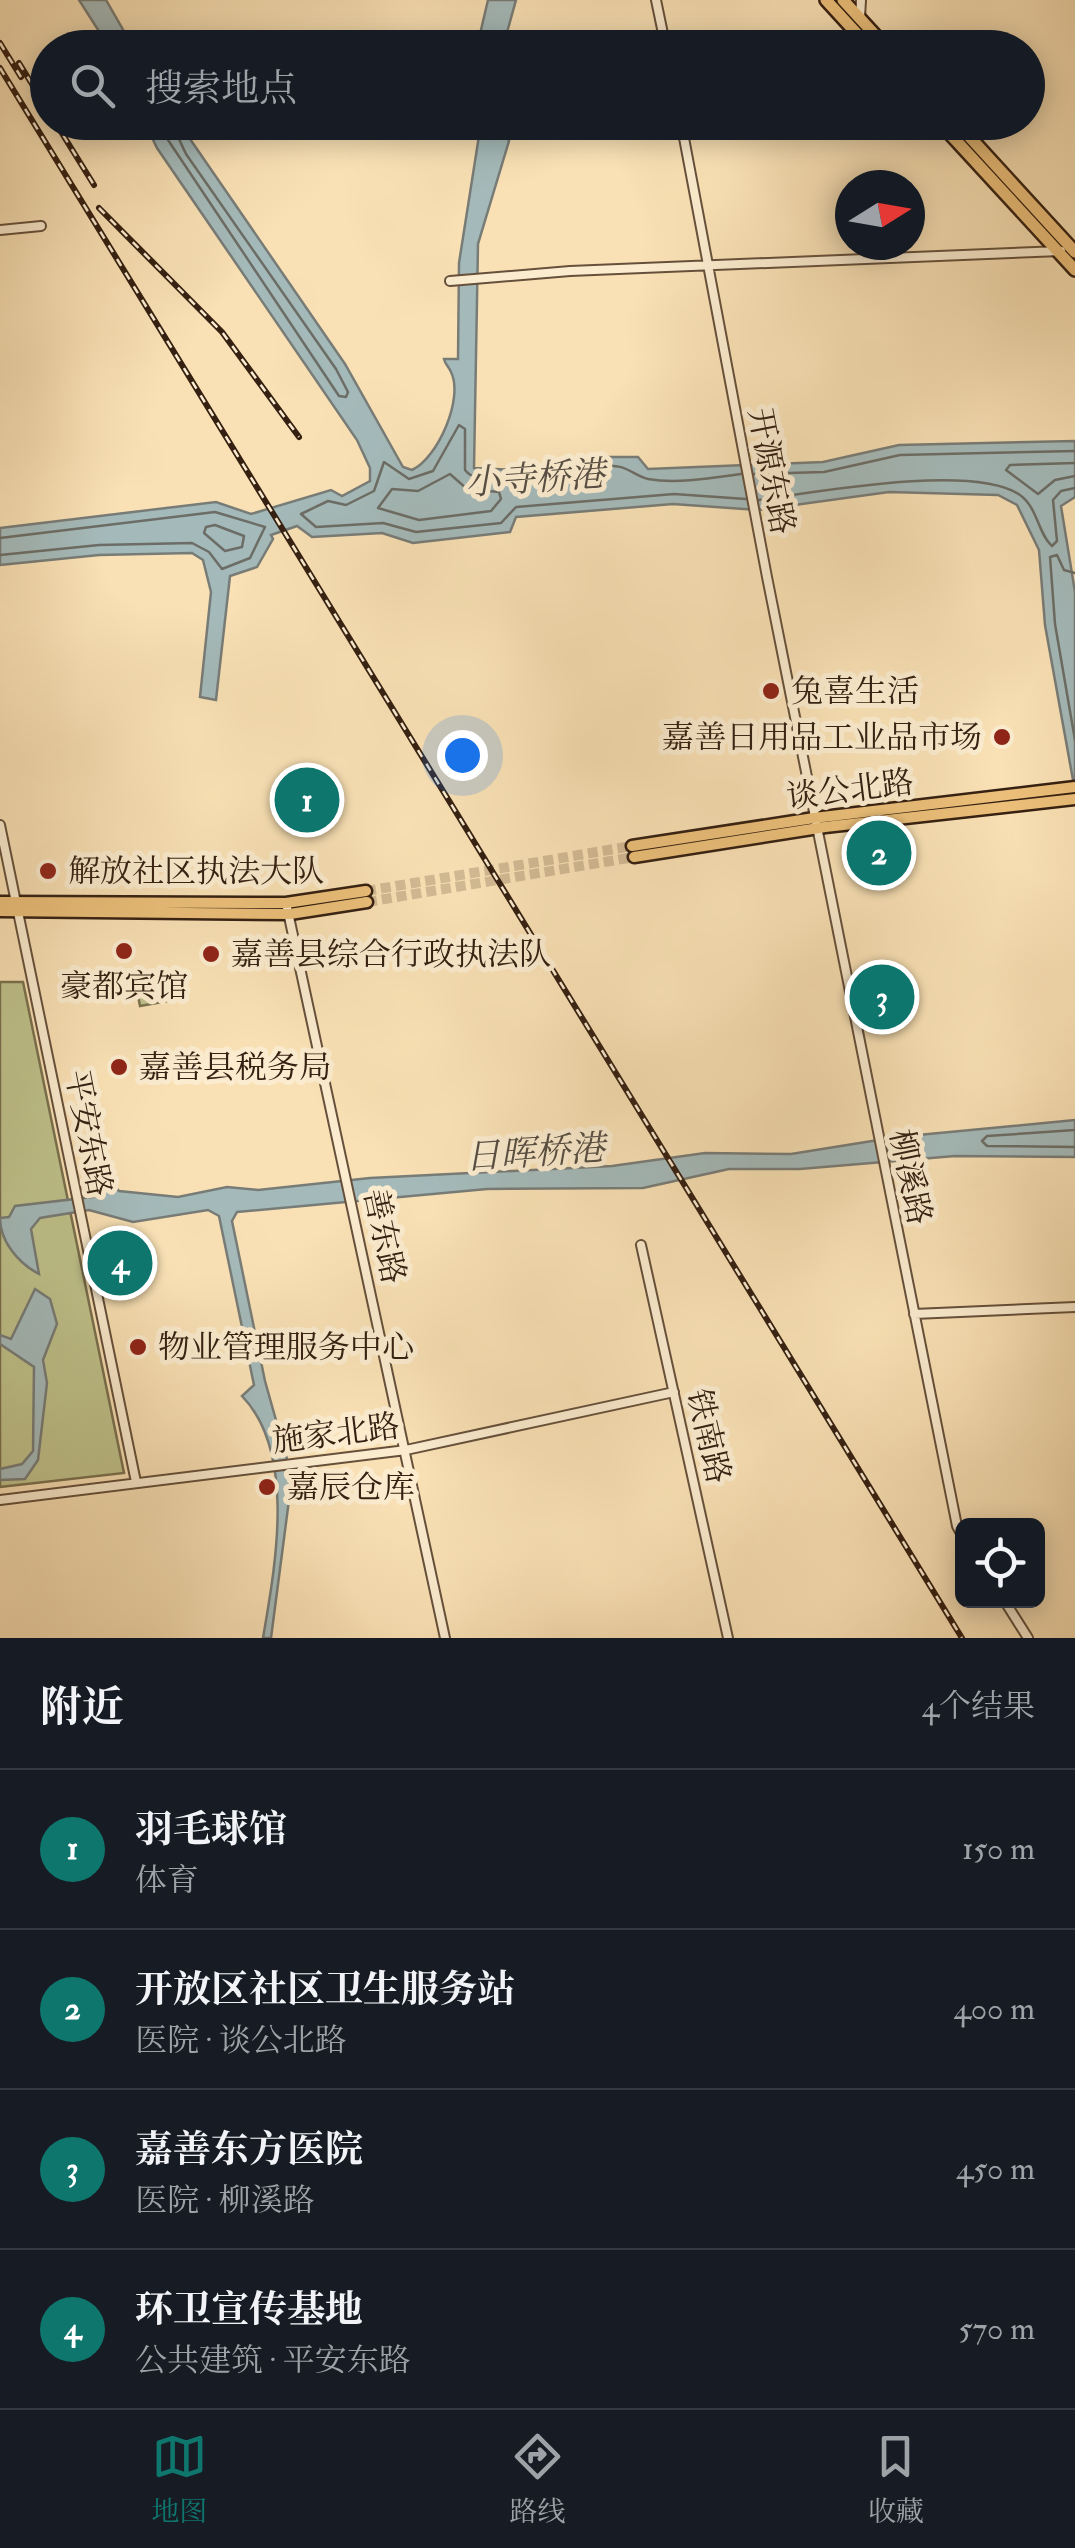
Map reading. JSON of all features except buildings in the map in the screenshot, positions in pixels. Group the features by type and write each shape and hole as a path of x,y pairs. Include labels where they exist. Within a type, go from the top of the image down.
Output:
{"highway":[{"path":"826,0 854,30"},
{"path":"843,0 871,30"},
{"path":"955,140 1075,270"},
{"path":"972,140 1074,251"}],"main road":[{"name":"谈公北路","path":"633,852 815,823 1073,793"},
{"path":"0,902 16,906 288,909 366,896"},
{"path":"0,911 16,906"}],"street":[{"path":"656,0 662,30"},
{"path":"860,18 861,0"},
{"name":"开源东路","path":"685,140 815,823"},
{"path":"0,230 40,226"},
{"path":"450,280 1074,251"},
{"name":"柳溪路","path":"815,823 955,1518"},
{"name":"平安东路","path":"0,826 136,1482"},
{"name":"善东路","path":"288,909 444,1638"},
{"name":"铁南路","path":"641,1245 728,1638"},
{"path":"914,1314 1075,1307"},
{"name":"施家北路","path":"0,1500 406,1450 674,1392"},
{"path":"1009,1608 1028,1638"}],"green space":[{"path":"169,978 173,1000 140,1006 136,985"},
{"path":"0,982 23,982 124,1473 0,1487"}],"water":[{"path":"79,0 106,0 123,30 98,30"},
{"path":"488,0 516,0 508,30 481,30"},
{"name":"小寺桥港","path":"153,140 191,140 345,364 403,467 412,470 439,441 454,397 454,383 444,359 458,359 459,263 478,140 509,141 478,244 474,468 534,471 598,457 638,457 648,469 823,462 899,445 1075,441 1075,497 1061,506 1075,592 1075,791 1045,625 1039,550 1017,505 998,495 889,492 758,510 673,504 516,517 510,532 413,543 382,533 312,537 297,526 271,535 273,539 257,567 230,576 216,700 200,697 211,592 203,560 192,553 99,555 0,565 0,528 216,502 251,514 331,490 342,496 370,481 370,468 357,440"},
{"path":"1075,1120 1075,1157 955,1156 800,1169 729,1169 643,1188 487,1189 237,1212 232,1221 265,1381 292,1477 271,1638 263,1638 276,1545 276,1479 259,1420 242,1396 254,1385 219,1216 208,1210 133,1222 89,1210 40,1218 31,1229 39,1274 12,1250 3,1235 0,1218 9,1217 15,1206 100,1196 103,1185 112,1184 119,1191 178,1197 227,1187 258,1190 370,1178 612,1166 705,1153 791,1154 897,1137"},
{"path":"35,1289 50,1299 57,1324 43,1360 47,1383 38,1460 25,1479 0,1480 0,1469 22,1464 33,1451 34,1367 0,1344 0,1335 11,1339"}],"tunnel":[{"path":"366,891 632,846"},
{"path":"367,902 634,857"}],"railway":[{"path":"0,43 21,77"},
{"path":"19,63 30,81"},
{"path":"0,68 30,117"},
{"path":"44,140 962,1638"},
{"path":"66,140 94,185"},
{"path":"99,208 222,332 299,437"}],"place":[{"name":"兔喜生活","path":"771,691"},
{"name":"嘉善日用品工业品市场","path":"1002,737"},
{"name":"羽毛球馆","path":"307,800"},
{"name":"开放区社区卫生服务站","path":"879,853"},
{"name":"解放社区执法大队","path":"48,871"},
{"name":"豪都宾馆","path":"124,951"},
{"name":"嘉善县综合行政执法队","path":"211,954"},
{"name":"嘉善东方医院","path":"882,997"},
{"name":"嘉善县税务局","path":"119,1067"},
{"name":"环卫宣传基地","path":"120,1263"},
{"name":"物业管理服务中心","path":"138,1347"},
{"name":"嘉辰仓库","path":"267,1487"}],"water label":[{"name":"日晖桥港","path":"535,1152"}]}
